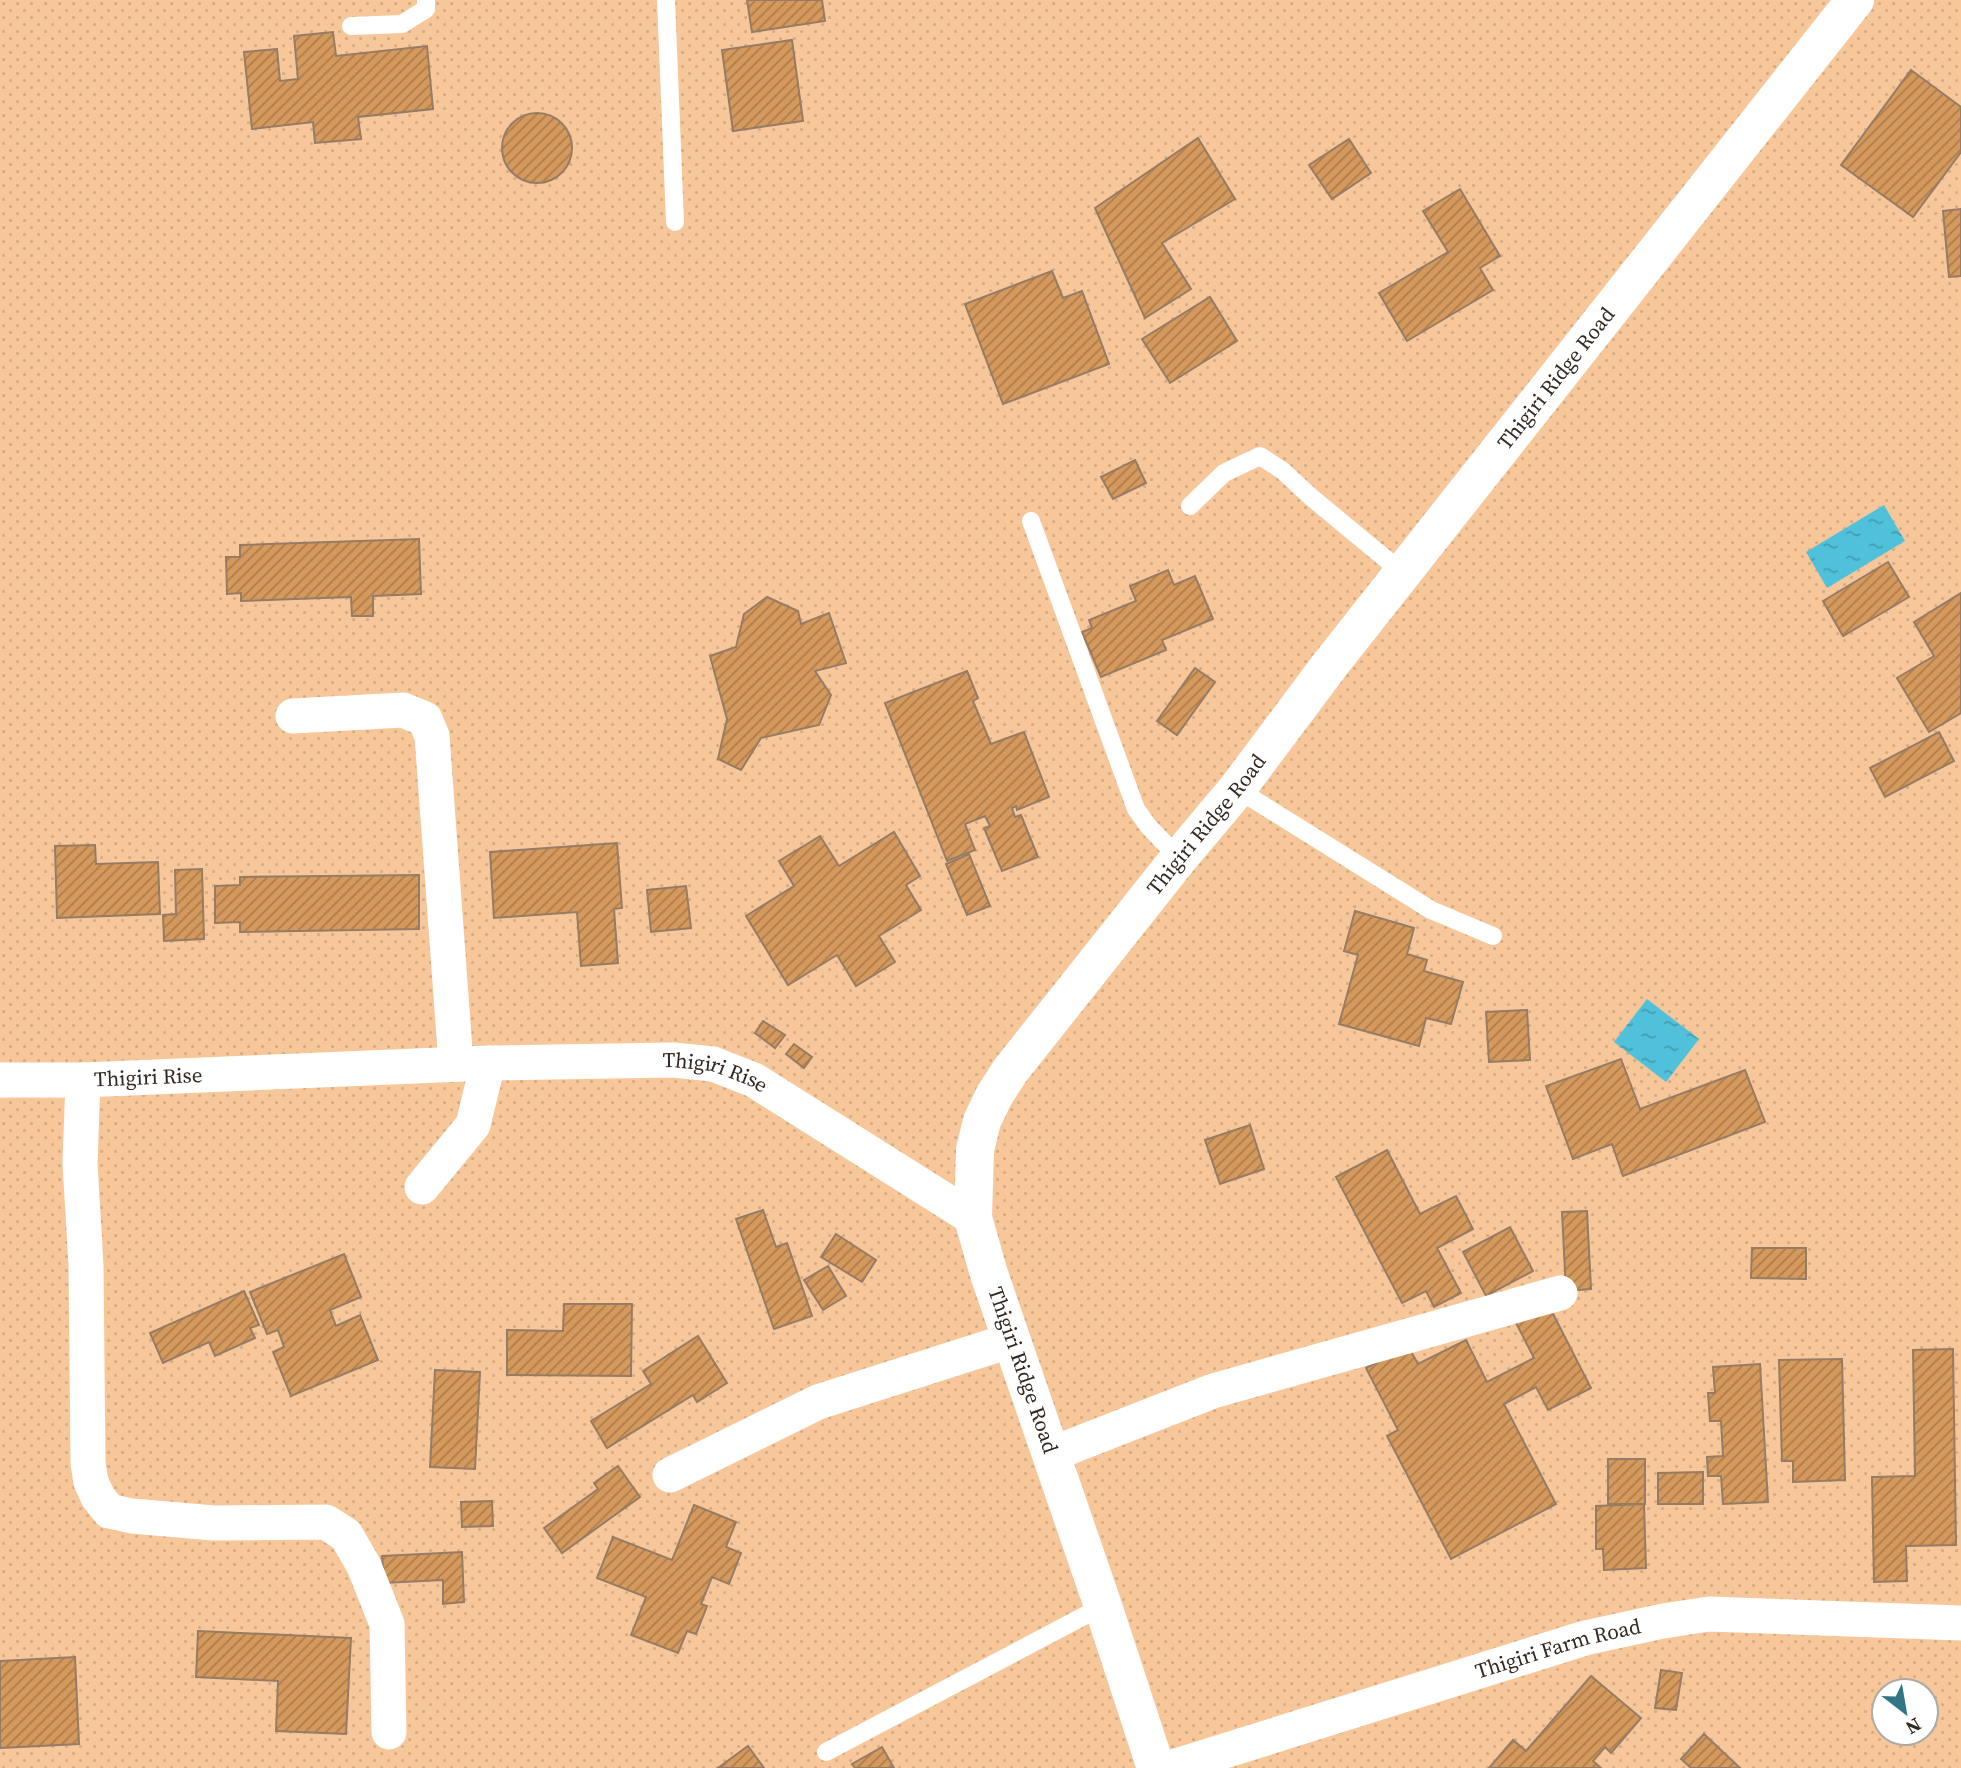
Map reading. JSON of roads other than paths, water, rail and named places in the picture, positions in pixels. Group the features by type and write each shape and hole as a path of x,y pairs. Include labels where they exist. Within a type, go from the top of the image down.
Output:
{"street":[{"name":"Thigiri Ridge Road","path":"1156,1768 989,1274 973,1218 975,1150 982,1121 1010,1071 1237,789 1329,666 1855,0"},
{"path":"293,716 403,710 425,719 432,736 472,1063 473,1125 422,1186"},
{"name":"Thigiri Rise","path":"389,1732 387,1624 364,1566 346,1535 326,1522 214,1523 132,1516 109,1511 98,1497 91,1482 88,1463 86,1265 80,1163 83,1080 472,1063 673,1060 713,1064 754,1080 973,1218"},
{"path":"0,1080 83,1080"},
{"path":"1052,1454 1213,1391 1560,1293"},
{"path":"670,1475 818,1402 1012,1340"},
{"name":"Thigiri Farm Road","path":"1170,1768 1585,1639 1663,1621 1709,1614 1961,1623"}],"lane":[{"path":"351,26 402,24 426,9 426,0"},
{"path":"666,0 676,222"},
{"path":"1190,506 1224,473 1260,456 1283,471 1404,573"},
{"path":"1031,521 1136,808 1149,827 1179,858"},
{"path":"1237,789 1432,910 1493,936"},
{"path":"826,1752 1103,1606"}],"water":[{"path":"1884,505 1905,541 1827,588 1806,552"},
{"path":"1647,999 1699,1039 1666,1082 1614,1042"}]}
